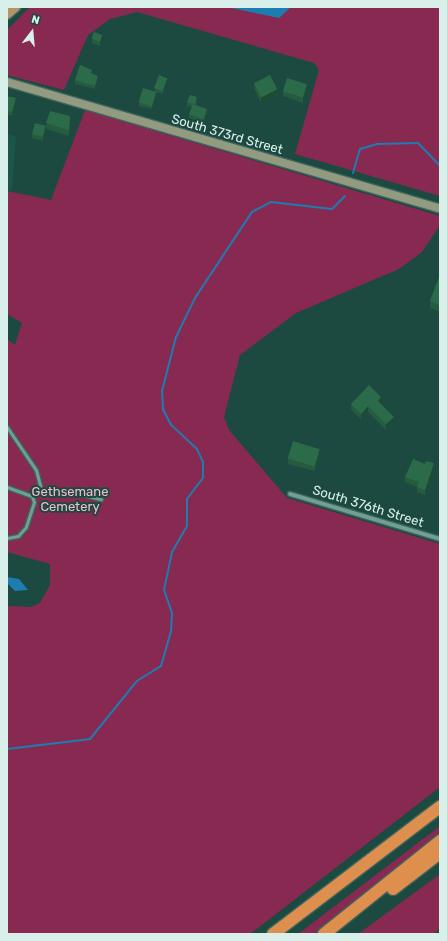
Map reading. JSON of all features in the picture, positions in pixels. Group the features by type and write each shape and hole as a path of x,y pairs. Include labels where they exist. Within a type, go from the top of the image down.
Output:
{"highway":[{"path":"273,934 437,810"},
{"path":"324,934 440,841"},
{"path":"334,934 440,853"}],"main road":[{"path":"7,14 15,7"}],"street":[{"name":"South 373rd Street","path":"7,82 440,209"},
{"name":"South 376th Street","path":"290,494 440,539"}],"lane":[{"path":"7,426 35,467 41,489"},
{"path":"7,487 32,496"},
{"path":"32,496 41,489 101,499"},
{"path":"7,538 18,536 26,527 34,505 32,496"}],"shaded area":[{"path":"7,133 16,137 12,190 7,191"}],"green space":[{"path":"30,7 440,7 440,196 295,154 319,70 314,63 137,12 110,19 88,35 64,90 7,75 7,30"},
{"name":"Gethsemane Cemetery","path":"85,110 440,216 440,225 422,252 399,269 296,313 240,355 224,417 229,430 287,498 440,544 440,787 250,934 7,934 7,606 31,607 40,603 50,585 50,564 7,552 7,339 15,345 22,323 7,314 7,191 51,200"},
{"path":"440,826 440,835 314,934 298,934"},
{"path":"440,874 440,928 434,934 358,934"}],"water":[{"path":"227,7 291,7 279,18"},
{"path":"7,577 19,579 28,590 15,591 8,584"}],"building":[{"path":"94,32 102,35 100,42 91,39"},
{"path":"80,65 92,70 91,73 98,76 95,86 75,80"},
{"path":"159,75 167,78 162,91 154,88"},
{"path":"270,75 277,89 261,97 254,83"},
{"path":"287,78 307,84 303,98 283,91"},
{"path":"143,88 156,92 152,106 139,102"},
{"path":"190,95 197,97 195,104 187,102"},
{"path":"7,96 16,98 12,112 7,111"},
{"path":"193,104 207,109 203,119 189,114"},
{"path":"50,111 70,116 69,130 46,123"},
{"path":"35,123 46,126 43,136 32,134"},
{"path":"439,277 440,278 440,305 430,301"},
{"path":"369,385 381,397 378,401 394,417 386,424 368,406 361,414 351,404"},
{"path":"293,441 320,449 315,466 288,458"},
{"path":"413,459 425,464 426,461 434,463 425,490 417,487 419,482 405,477"}],"waterway":[{"path":"353,173 360,149 377,144 418,143 440,166"},
{"path":"7,749 90,739 137,681 161,666 171,632 172,613 164,590 172,552 187,526 187,499 203,478 203,462 197,449 171,425 163,409 162,391 176,337 195,298 252,212 271,202 332,209 345,196"}]}
